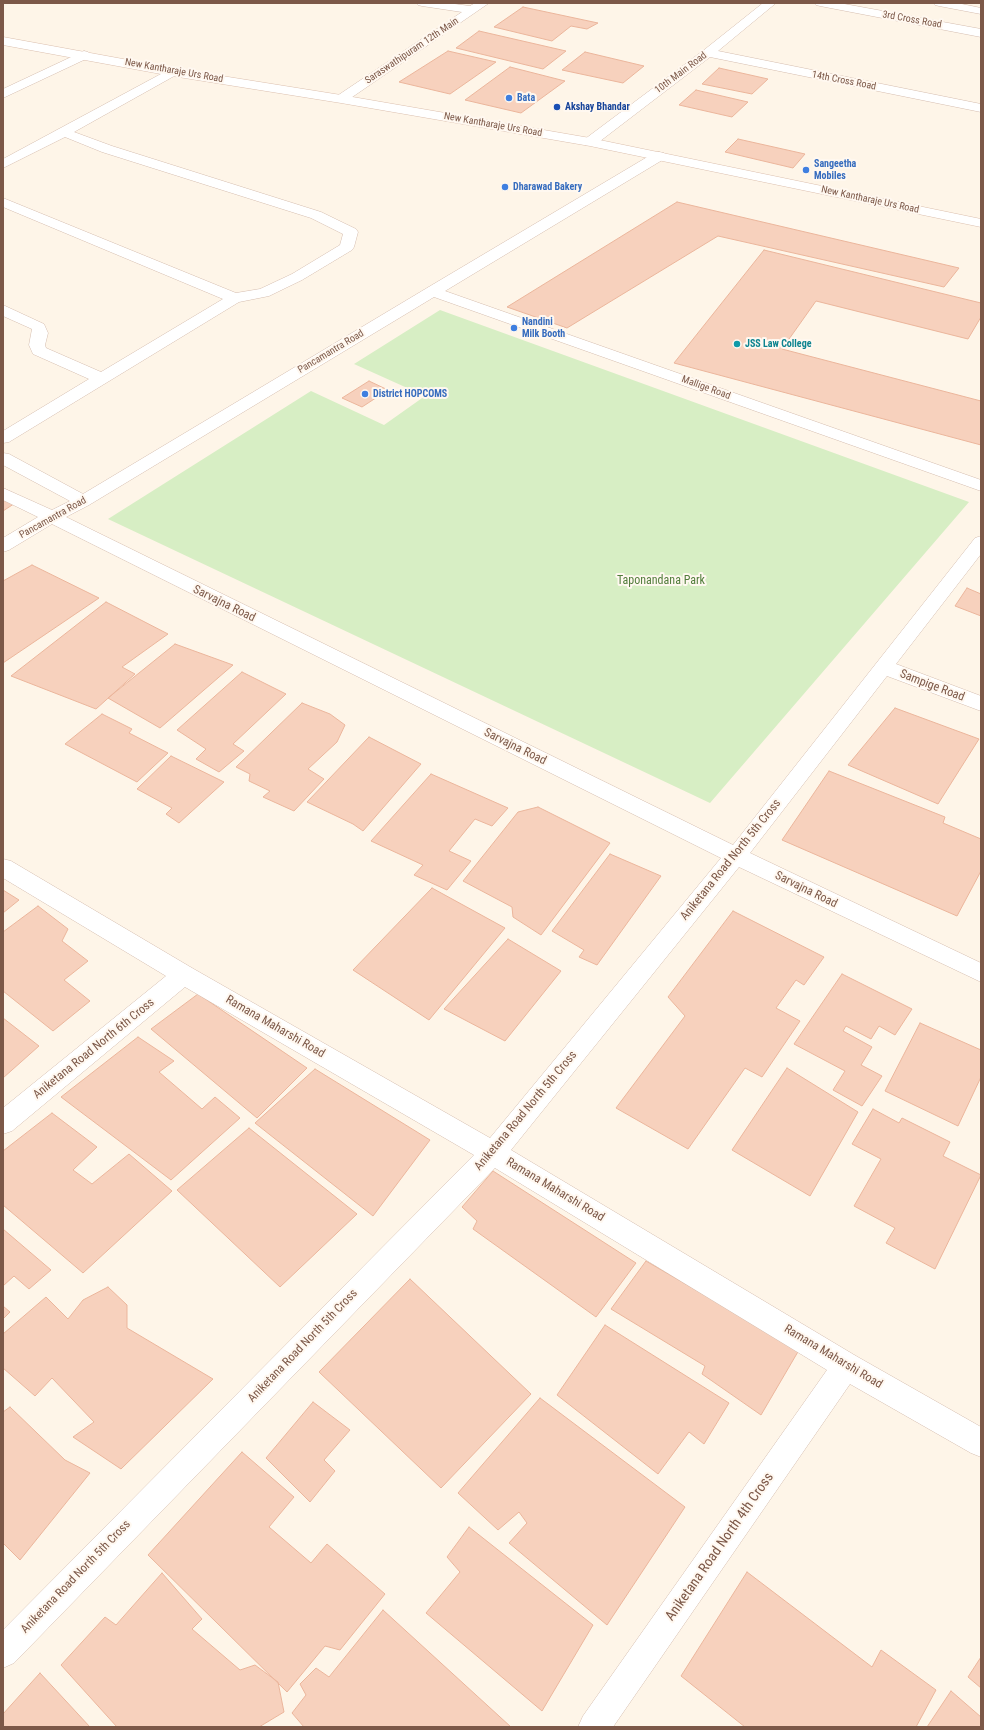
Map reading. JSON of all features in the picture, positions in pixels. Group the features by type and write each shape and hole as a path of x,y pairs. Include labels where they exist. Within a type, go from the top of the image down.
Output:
{"street":[{"path":"422,3 472,10"},
{"name":"Saraswathipuram 12th Main","path":"341,98 483,3"},
{"name":"10th Main Road","path":"590,142 708,53 770,3"},
{"name":"3rd Cross Road","path":"820,3 981,33"},
{"name":"3rd Cross Road","path":"939,3 981,11"},
{"name":"New Kantharaje Urs Road","path":"3,41 172,72 341,98 590,142 981,224"},
{"name":"14th Cross Road","path":"708,53 981,108"},
{"path":"3,94 84,56"},
{"path":"3,164 172,72"},
{"path":"3,438 100,378 235,298 264,293 297,277 347,247 351,232 316,215 107,149 64,132"},
{"name":"Pancamantra Road","path":"3,546 50,518 83,501 659,156"},
{"path":"3,202 235,298"},
{"name":"Mallige Road","path":"432,291 981,486"},
{"path":"3,310 39,327 40,333 37,345 39,351 100,378"},
{"path":"3,458 83,501"},
{"name":"Sarvajna Road","path":"3,493 50,518 736,856 981,973"},
{"name":"Aniketana Road North 5th Cross","path":"3,1652 492,1153 736,856 981,542"},
{"name":"Sampige Road","path":"884,667 981,704"},
{"name":"Ramana Maharshi Road","path":"3,867 184,975 492,1153 846,1366 981,1443"},
{"name":"Aniketana Road North 6th Cross","path":"3,1123 184,975"},
{"name":"Aniketana Road North 4th Cross","path":"594,1727 846,1366"}],"green space":[{"name":"Taponandana Park","path":"440,310 969,502 710,803 108,519 311,391 384,425 425,396 354,364"}],"building":[{"path":"523,7 598,23 587,29 571,26 552,41 494,27"},
{"path":"479,31 566,51 543,69 456,48"},
{"path":"448,51 496,62 450,94 399,82"},
{"path":"585,52 644,66 623,83 562,70"},
{"path":"510,67 565,81 521,113 465,100"},
{"path":"719,68 768,79 752,94 702,84"},
{"path":"696,90 748,102 732,117 679,105"},
{"path":"738,139 805,154 793,168 725,152"},
{"path":"677,202 959,268 944,287 718,236 567,328 507,307"},
{"name":"JSS Law College","path":"764,250 981,303 981,317 968,339 816,301 782,349 981,401 981,445 674,363"},
{"name":"District HOPCOMS","path":"369,381 388,390 362,407 342,398"},
{"path":"3,488 23,498 3,511"},
{"path":"32,565 99,598 3,663 3,581"},
{"path":"967,588 981,594 981,616 955,606"},
{"path":"106,602 168,634 122,667 135,674 96,709 11,676"},
{"path":"175,644 233,665 160,728 108,698"},
{"path":"242,672 286,694 233,744 244,751 219,772 196,759 206,749 177,730"},
{"path":"302,703 330,714 345,725 337,742 308,769 324,779 294,811 263,797 270,791 249,781 250,774 236,767"},
{"path":"895,708 979,739 938,804 848,765"},
{"path":"102,714 132,729 129,733 168,753 137,782 65,744"},
{"path":"369,737 421,764 363,831 353,824 307,802"},
{"path":"171,756 224,782 179,823 166,814 172,808 137,789"},
{"path":"829,771 945,817 943,823 981,839 981,871 957,916 782,840"},
{"path":"431,774 508,808 492,826 475,819 449,851 471,861 447,890 414,875 423,865 371,841"},
{"path":"538,807 610,843 541,935 513,917 512,907 463,881 518,812"},
{"path":"610,854 661,876 597,965 579,957 584,950 552,931"},
{"path":"432,888 505,928 429,1020 353,970"},
{"path":"3,890 19,900 3,913"},
{"path":"38,906 68,929 62,941 88,961 64,980 90,1001 53,1031 3,991 3,932"},
{"path":"733,911 824,957 804,985 796,980 776,1008 800,1021 762,1077 745,1068 688,1149 616,1108 685,1016 668,997"},
{"path":"508,939 561,971 505,1041 444,1009"},
{"path":"842,974 912,1009 895,1035 879,1026 871,1039 846,1026 843,1031 872,1047 861,1065 882,1076 862,1106 833,1090 845,1071 794,1044"},
{"path":"198,994 307,1068 257,1118 151,1029"},
{"path":"3,1018 39,1046 3,1078"},
{"path":"920,1023 981,1050 981,1077 958,1126 885,1091"},
{"path":"138,1037 174,1061 159,1072 202,1109 215,1097 240,1118 171,1180 61,1097"},
{"path":"787,1068 858,1112 810,1196 732,1150"},
{"path":"315,1069 430,1140 373,1216 255,1123"},
{"path":"873,1109 899,1123 902,1118 950,1142 943,1156 981,1175 935,1269 886,1243 895,1228 854,1206 881,1159 852,1144"},
{"path":"52,1113 97,1147 73,1170 92,1184 129,1154 172,1191 83,1273 3,1205 3,1151"},
{"path":"249,1128 357,1214 280,1287 177,1190"},
{"path":"493,1171 636,1263 596,1317 473,1229 477,1221 462,1207"},
{"path":"3,1229 51,1270 29,1289 14,1276 3,1286"},
{"path":"646,1261 799,1350 761,1415 702,1374 705,1366 611,1309"},
{"path":"410,1279 531,1394 441,1488 319,1372"},
{"path":"108,1287 127,1305 127,1328 213,1379 121,1469 73,1437 94,1422 52,1378 35,1396 3,1368 3,1334 46,1297 68,1319 83,1300"},
{"path":"3,1306 10,1312 3,1319"},
{"path":"605,1325 729,1403 704,1444 689,1432 658,1474 557,1395"},
{"path":"540,1398 685,1507 607,1625 509,1543 527,1523 519,1512 498,1530 458,1493"},
{"path":"313,1402 350,1430 324,1460 335,1471 310,1502 266,1458"},
{"path":"10,1407 65,1460 90,1473 20,1560 3,1543 3,1412"},
{"path":"242,1452 294,1497 269,1527 311,1563 327,1544 385,1594 340,1650 325,1646 287,1692 148,1555"},
{"path":"469,1527 593,1625 542,1711 426,1613 460,1572 447,1557"},
{"path":"747,1572 872,1667 881,1650 936,1690 916,1727 745,1727 681,1676"},
{"path":"162,1573 202,1619 192,1629 240,1670 255,1665 278,1682 284,1712 259,1727 117,1727 61,1665 105,1617 116,1625"},
{"path":"383,1610 511,1727 304,1727 292,1713 306,1695 300,1684 316,1668 329,1677"},
{"path":"981,1657 981,1688 968,1677"},
{"path":"40,1673 90,1727 3,1727 3,1714"},
{"path":"951,1691 981,1717 981,1727 927,1727"}],"place":[{"name":"Bata","path":"509,98"},
{"name":"Akshay Bhandar","path":"557,107"},
{"name":"Sangeetha Mobiles","path":"806,170"},
{"name":"Dharawad Bakery","path":"505,187"},
{"name":"Nandini Milk Booth","path":"514,328"},
{"name":"JSS Law College","path":"737,344"},
{"name":"District HOPCOMS","path":"365,394"}]}
